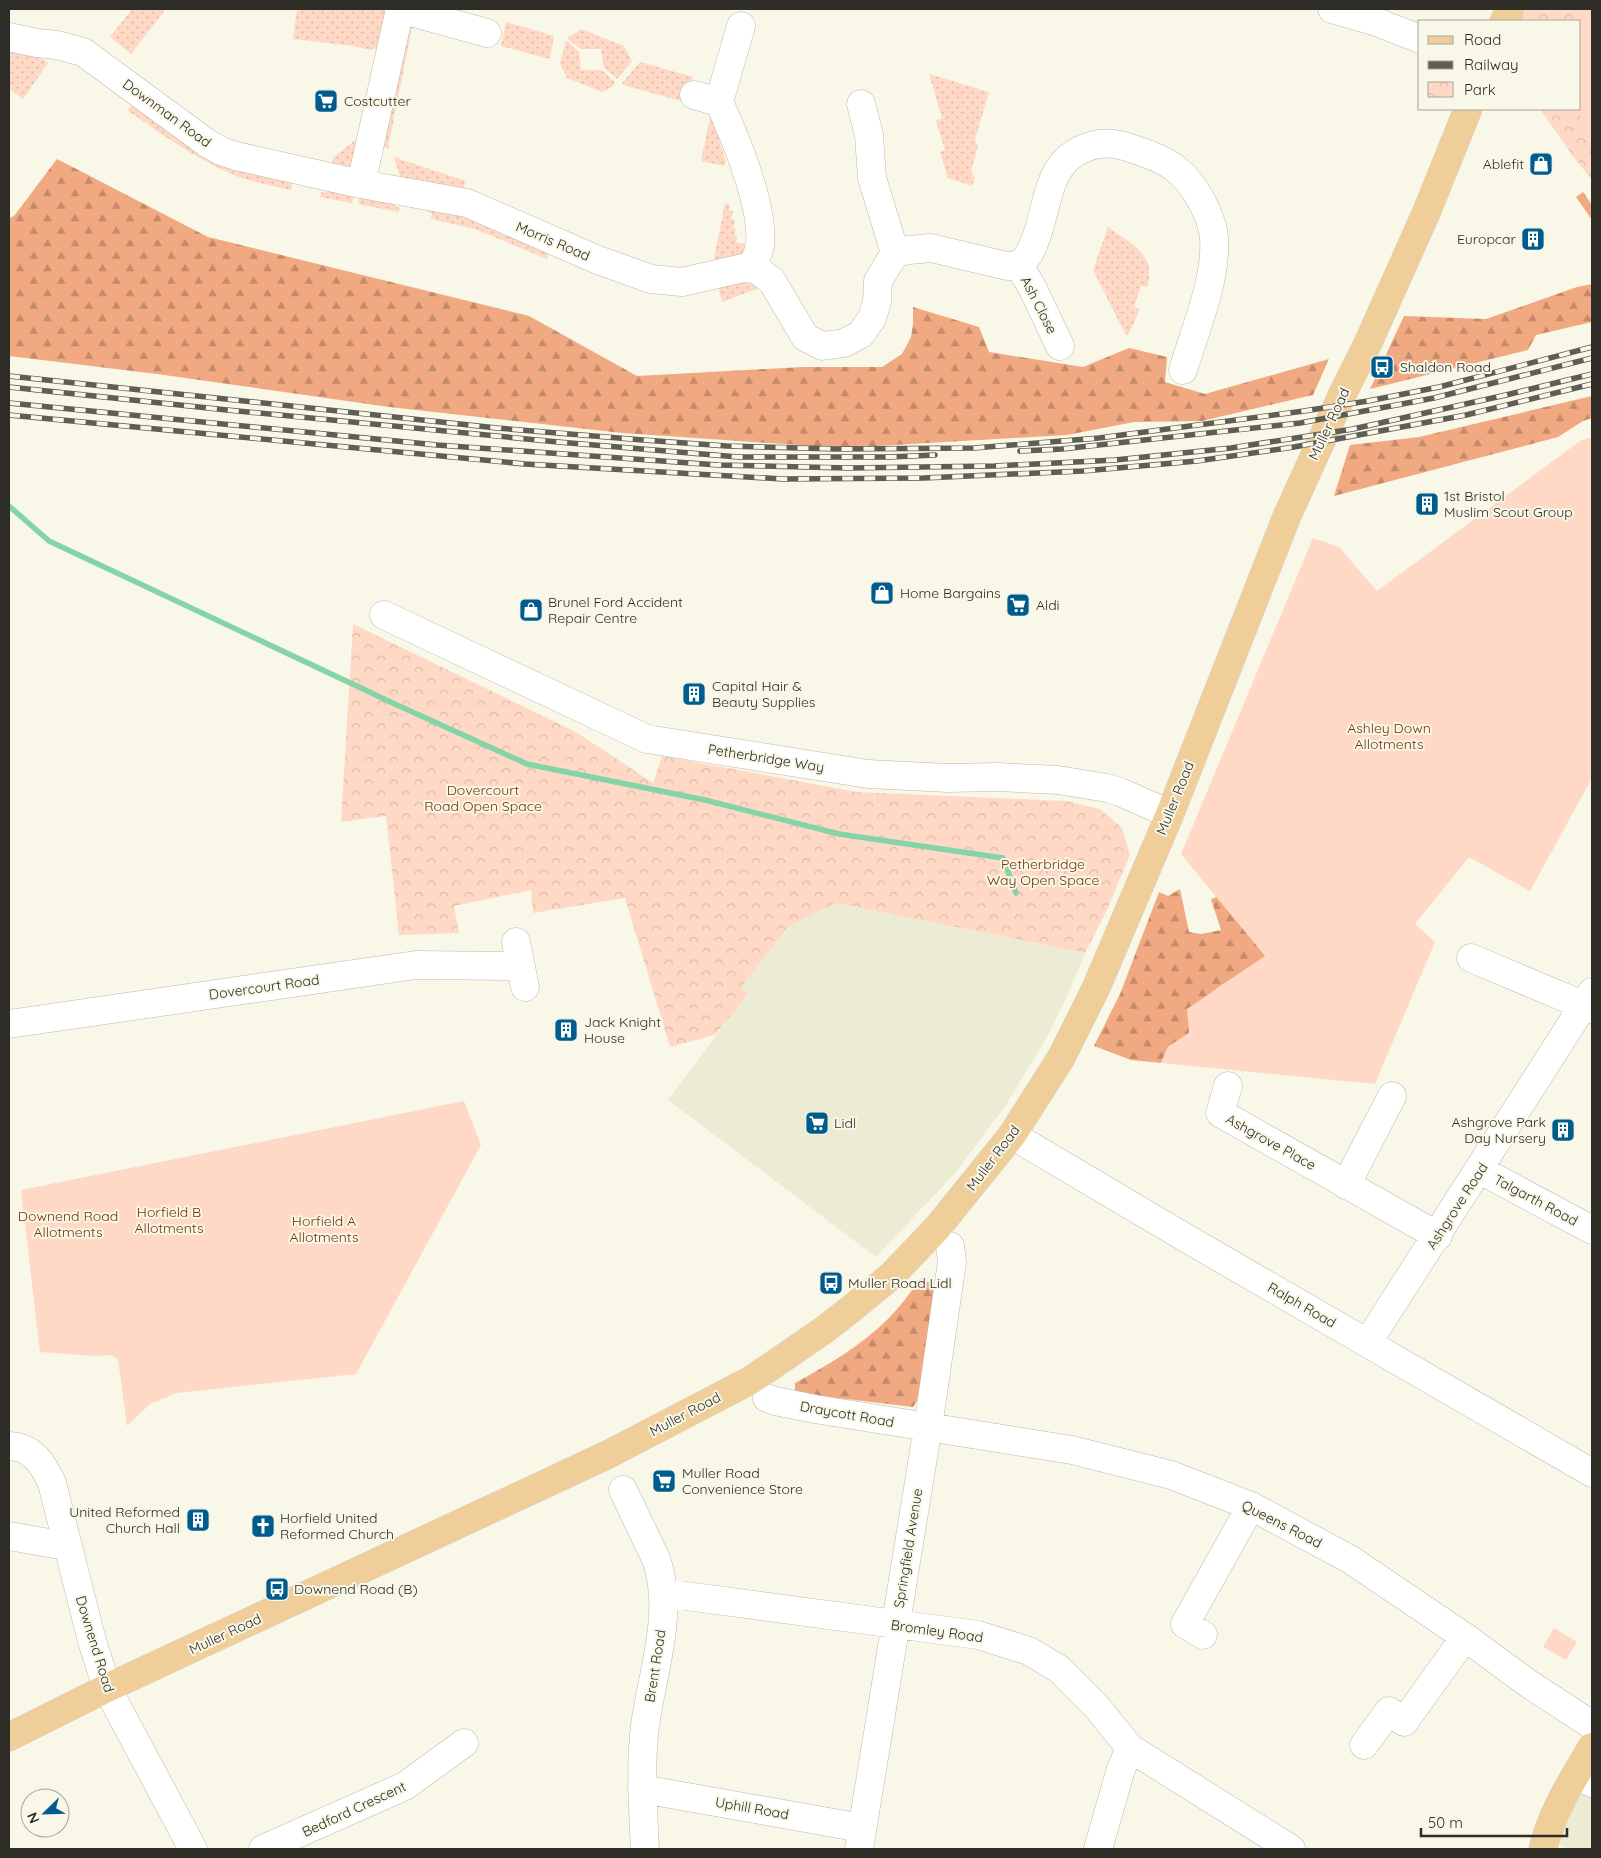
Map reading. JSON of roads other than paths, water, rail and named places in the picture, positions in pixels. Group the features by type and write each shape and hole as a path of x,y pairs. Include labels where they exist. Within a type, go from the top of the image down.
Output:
{"main road":[{"name":"Muller Road","path":"9,1737 107,1688 615,1472 824,1330 890,1276 915,1252 1012,1135 1061,1058 1096,988 1170,814 1287,516 1423,220 1468,110"},
{"path":"1543,1849 1547,1832 1584,1779 1592,1747"}],"street":[{"path":"361,184 400,9 487,33"},
{"path":"1332,9 1374,21 1418,38"},
{"path":"741,26 706,99 734,134 754,200 759,225 760,245 752,266 772,281 805,338 822,346 844,343 861,334 872,318 877,302 878,281 895,253 931,248 1007,266 1018,264 1029,255 1040,230 1046,200 1054,177 1066,158 1076,152 1101,143 1113,143 1125,145 1172,165 1187,179 1201,200 1209,219 1214,236 1212,272 1179,356"},
{"name":"Downman Road","path":"9,37 57,45 83,52 221,151 361,184"},
{"path":"861,104 869,135 872,178 895,253"},
{"name":"Morris Road","path":"361,184 467,203 598,260 651,278 682,282 752,266"},
{"name":"Ash Close","path":"1018,264 1032,288 1060,346"},
{"name":"Petherbridge Way","path":"384,615 647,739 868,774 1058,780 1114,790 1170,814"},
{"path":"1471,958 1590,1002"},
{"name":"Dovercourt Road","path":"9,1024 416,965 520,965"},
{"name":"Ashgrove Road","path":"1368,1342 1590,1002"},
{"name":"Ashgrove Place","path":"1228,1086 1220,1113 1438,1236"},
{"path":"1346,1185 1392,1096"},
{"name":"Ralph Road","path":"1012,1135 1592,1474"},
{"name":"Talgarth Road","path":"1480,1170 1592,1230"},
{"name":"Springfield Avenue","path":"861,1838 928,1427 952,1262 950,1246"},
{"name":"Draycott Road","path":"767,1398 815,1409 928,1427"},
{"name":"Queens Road","path":"928,1427 1072,1450 1171,1475 1251,1506 1351,1560 1466,1637 1529,1684 1592,1725"},
{"name":"Downend Road","path":"9,1446 30,1451 41,1462 52,1484 66,1546 107,1688 193,1849"},
{"name":"Brent Road","path":"615,1472 653,1552 660,1571 664,1593 661,1633 645,1726 642,1764 645,1849"},
{"path":"1203,1635 1185,1624 1251,1506"},
{"path":"9,1536 66,1546"},
{"name":"Bromley Road","path":"664,1593 978,1635 1030,1651 1059,1669 1096,1706 1130,1748 1290,1849"},
{"path":"1364,1745 1389,1710 1404,1722 1466,1637"},
{"name":"Bedford Crescent","path":"263,1849 405,1786 464,1743"},
{"path":"1098,1849 1121,1769 1130,1748"},
{"name":"Uphill Road","path":"642,1789 861,1838"}],"waterway":[{"path":"9,506 49,541 527,764 705,800 839,834 1003,858 1016,893"}],"railway":[{"path":"9,376 497,428 643,440 727,446 837,449 974,448 1099,438 1368,401 1439,387 1592,347"},
{"path":"1020,451 1062,449 1300,423 1434,398 1592,358"},
{"path":"9,403 437,445 718,465 848,468 994,466 1115,460 1231,448 1353,429 1592,374"},
{"path":"9,415 525,464 783,479 924,478 1083,471 1197,461 1294,447 1466,415 1592,384"},
{"path":"9,387 558,442 738,457 890,457 935,455"}],"place":[{"name":"Costcutter","path":"326,101"},
{"name":"Ablefit","path":"1541,164"},
{"name":"Europcar","path":"1533,239"},
{"name":"Shaldon Road","path":"1382,367"},
{"name":"1st Bristol Muslim Scout Group","path":"1427,504"},
{"name":"Home Bargains","path":"882,593"},
{"name":"Aldi","path":"1018,605"},
{"name":"Brunel Ford Accident Repair Centre","path":"531,610"},
{"name":"Capital Hair & Beauty Supplies","path":"694,694"},
{"name":"Jack Knight House","path":"566,1030"},
{"name":"Lidl","path":"817,1123"},
{"name":"Ashgrove Park Day Nursery","path":"1563,1130"},
{"name":"Muller Road Lidl","path":"831,1283"},
{"name":"Muller Road Convenience Store","path":"664,1481"},
{"name":"United Reformed Church Hall","path":"198,1520"},
{"name":"Horfield United Reformed Church","path":"263,1526"},
{"name":"Downend Road (B)","path":"277,1589"}],"park label":[{"name":"Ashley Down Allotments","path":"1389,736"},
{"name":"Dovercourt Road Open Space","path":"483,798"},
{"name":"Petherbridge Way Open Space","path":"1043,872"},
{"name":"Horfield B Allotments","path":"169,1220"},
{"name":"Downend Road Allotments","path":"68,1224"},
{"name":"Horfield A Allotments","path":"324,1230"}]}
